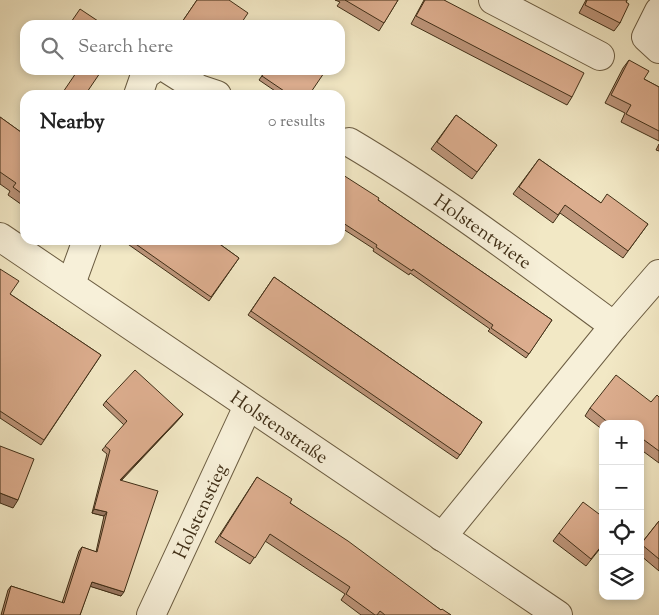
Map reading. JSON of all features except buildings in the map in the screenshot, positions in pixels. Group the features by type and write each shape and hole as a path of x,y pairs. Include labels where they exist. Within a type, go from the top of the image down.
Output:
{"street":[{"path":"493,0 600,56"},
{"path":"659,11 646,37 659,50"},
{"path":"140,90 145,75"},
{"path":"177,75 202,90"},
{"name":"Holstentwiete","path":"349,142 397,170 471,220 614,326"},
{"name":"Holstenstraße","path":"0,237 558,615"},
{"path":"71,284 85,245"},
{"path":"442,537 614,326 659,274"},
{"name":"Holstenstieg","path":"151,615 248,406"}]}
